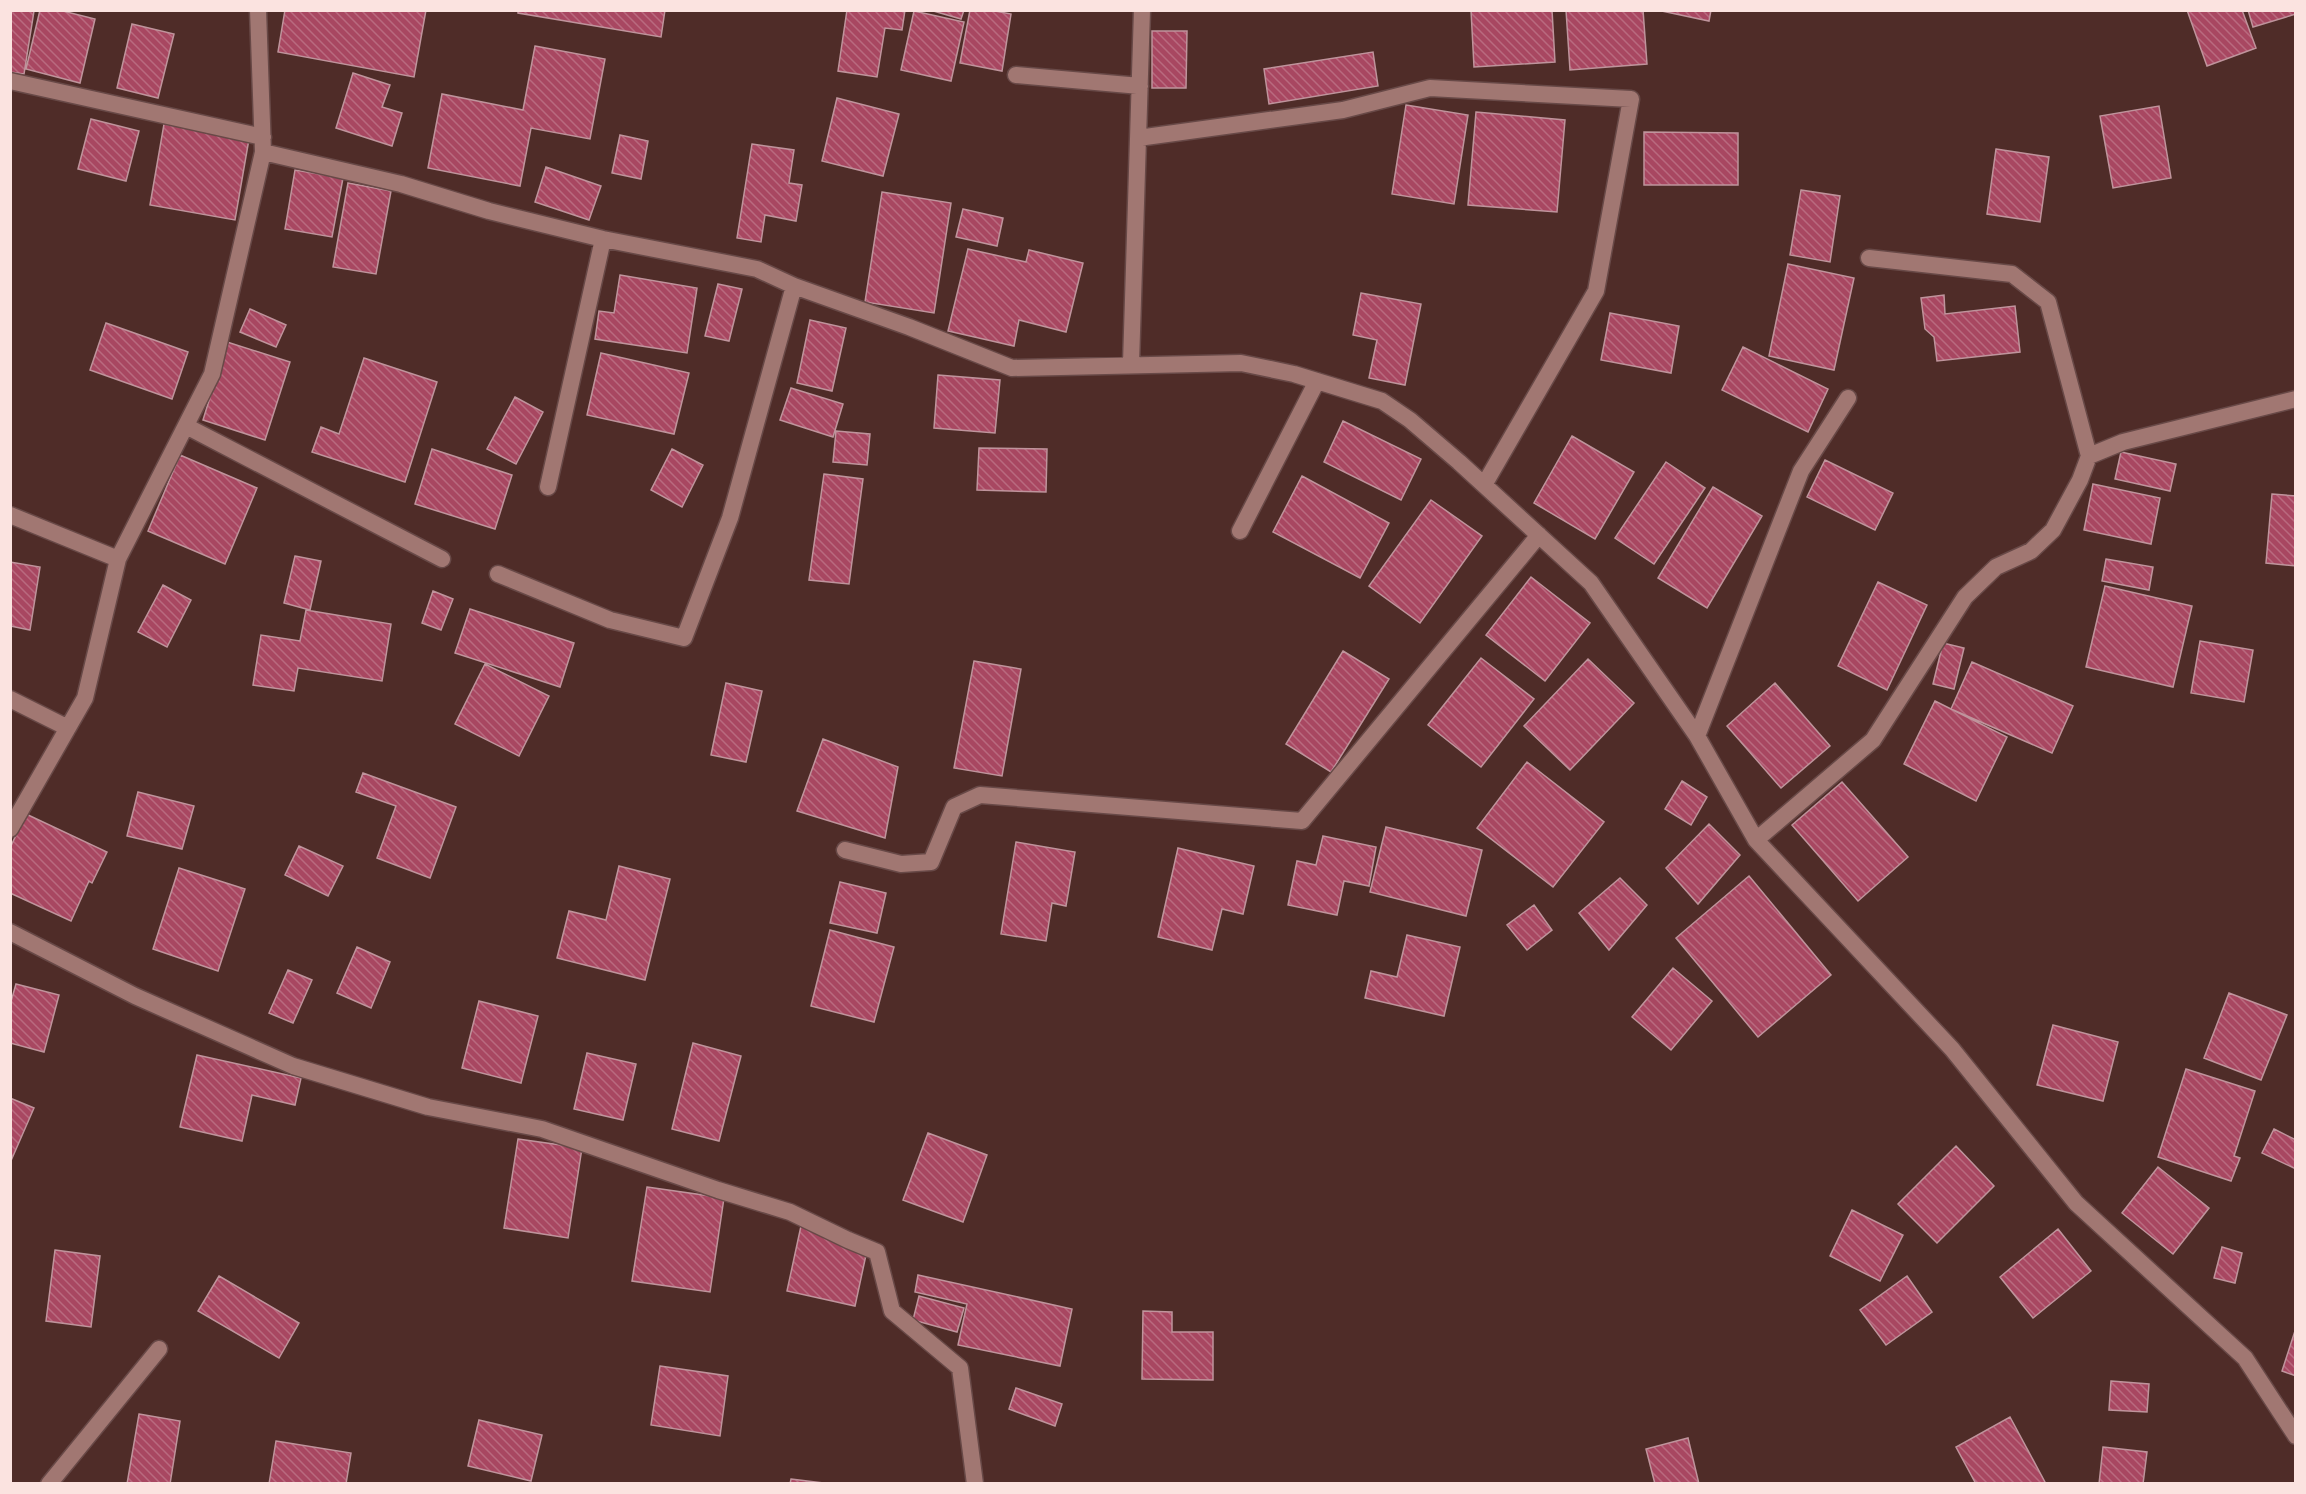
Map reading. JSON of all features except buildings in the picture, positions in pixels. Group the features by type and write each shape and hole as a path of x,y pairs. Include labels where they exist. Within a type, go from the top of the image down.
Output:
{"street":[{"path":"10,829 85,698 118,559 212,374 263,145 258,10"},
{"path":"1131,364 1142,10"},
{"path":"1017,75 1140,86"},
{"path":"10,81 263,145 489,211 603,239 757,269 794,286 909,327 1012,368 1241,363 1294,374 1382,401 1410,420 1591,583 1697,736 1756,840 1952,1049 2076,1203 2245,1358 2295,1436"},
{"path":"1138,138 1344,110 1430,88 1631,99 1596,291 1484,485"},
{"path":"548,487 603,239"},
{"path":"1756,840 1873,740 1965,597 1996,567 2031,551 2053,530 2080,480 2089,456 2048,302 2012,274 1869,258"},
{"path":"498,574 610,620 684,638 730,518 794,286"},
{"path":"1240,531 1317,381"},
{"path":"1697,736 1801,471 1848,398"},
{"path":"2089,456 2123,442 2295,399"},
{"path":"186,426 442,559"},
{"path":"10,515 118,559"},
{"path":"844,850 901,864 931,862 954,807 980,795 1302,822 1539,535"},
{"path":"10,699 68,728"},
{"path":"10,932 135,996 293,1066 428,1107 542,1129 718,1190 790,1212 877,1252 892,1311 960,1368 975,1484"},
{"path":"49,1484 159,1349"}]}
